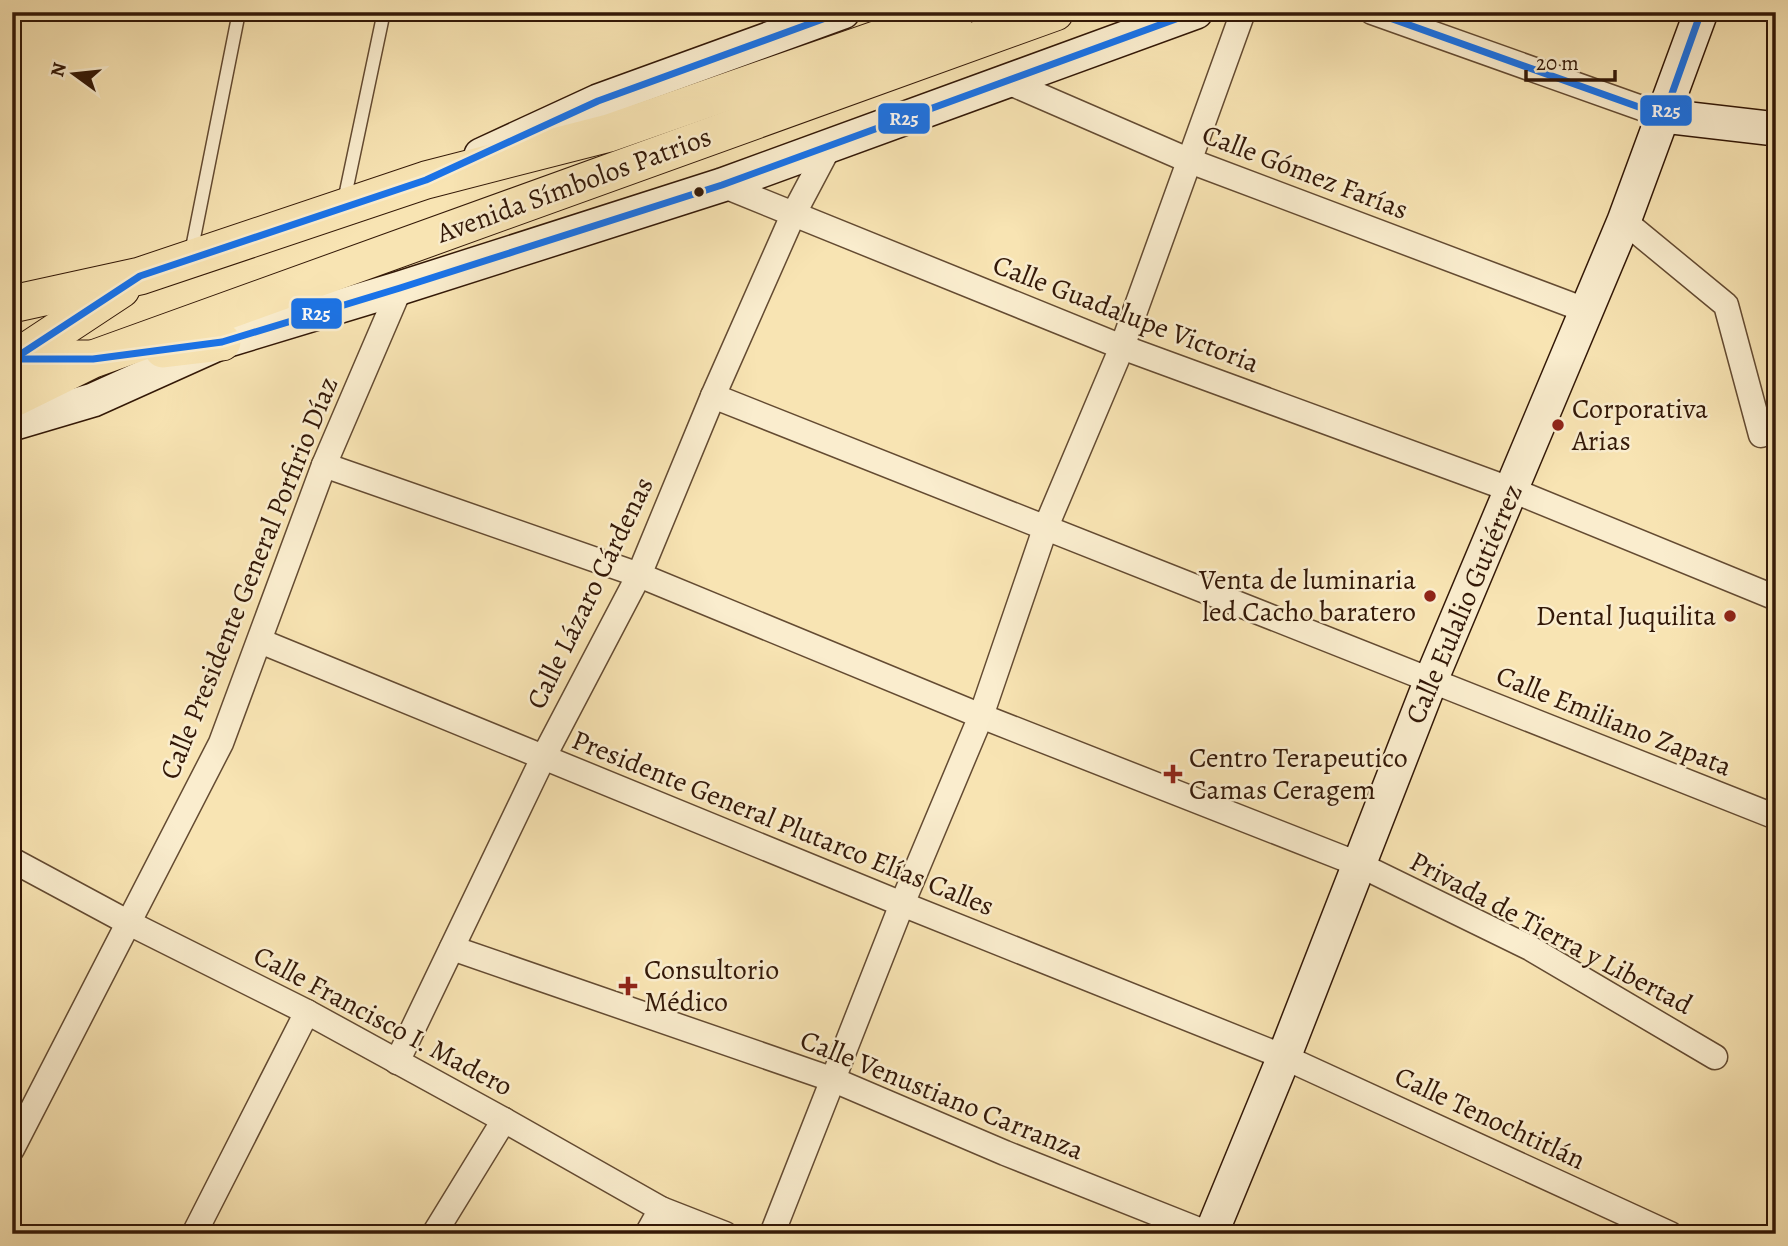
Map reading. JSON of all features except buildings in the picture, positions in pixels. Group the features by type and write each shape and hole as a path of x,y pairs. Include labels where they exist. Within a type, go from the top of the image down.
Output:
{"main road":[{"name":"Avenida Símbolos Patrios","path":"140,276 426,180 609,133 956,12"},
{"name":"Avenida Símbolos Patrios","path":"93,359 1055,12"},
{"path":"14,359 140,276"},
{"path":"12,304 140,276"},
{"path":"14,359 93,359 222,342"},
{"path":"12,399 93,359"}],"street":[{"name":"Avenida Símbolos Patrios","path":"426,180 598,101 843,12"},
{"name":"Avenida Símbolos Patrios","path":"12,424 93,400 222,342 722,185 1196,12"},
{"path":"772,1234 902,904 981,716 1045,529 1122,346 1244,12"},
{"path":"1372,12 1664,116 1776,129"},
{"name":"Calle Eulalio Gutiérrez","path":"1210,1234 1284,1057 1431,680 1624,221 1701,12"},
{"name":"Calle Gómez Farías","path":"1007,82 1190,161 1585,310"},
{"name":"Calle Lázaro Cárdenas","path":"397,1062 543,758 639,575 713,396 793,215 829,147"},
{"name":"Calle Guadalupe Victoria","path":"722,185 1122,346 1512,490 1776,598"},
{"path":"1624,221 1726,305 1761,435"},
{"name":"Calle Presidente General Porfirio Díaz","path":"12,1149 221,743 324,465 400,288"},
{"name":"Calle Emiliano Zapata","path":"713,396 1776,817"},
{"name":"Privada de Tierra y Libertad","path":"324,465 639,575 981,716 1358,864 1530,948 1716,1057"},
{"name":"Presidente General Plutarco Elías Calles","path":"260,641 1284,1057"},
{"name":"Calle Francisco I. Madero","path":"12,860 129,923 307,1012 661,1209 725,1234"},
{"name":"Calle Venustiano Carranza","path":"452,948 834,1080 1005,1153 1210,1234"},
{"path":"194,1234 307,1012"},
{"name":"Calle Tenochtitlán","path":"1284,1057 1670,1234"},
{"path":"434,1234 504,1120"},
{"path":"647,1234 661,1209"}],"lane":[{"path":"190,260 239,12"},
{"path":"342,208 382,21"}],"transit line":[{"name":"R25","path":"12,360 140,276 426,180 598,101 842,12"},
{"name":"R25","path":"12,359 93,359 222,342 722,185 1195,12"},
{"name":"R25","path":"1373,12 1664,116 1701,12"}],"place":[{"name":"Corporativa Arias","path":"1558,425"},
{"name":"Venta de luminaria led Cacho baratero","path":"1430,596"},
{"name":"Dental Juquilita","path":"1730,616"},
{"name":"Centro Terapeutico Camas Ceragem","path":"1173,774"},
{"name":"Consultorio Médico","path":"628,986"}]}
